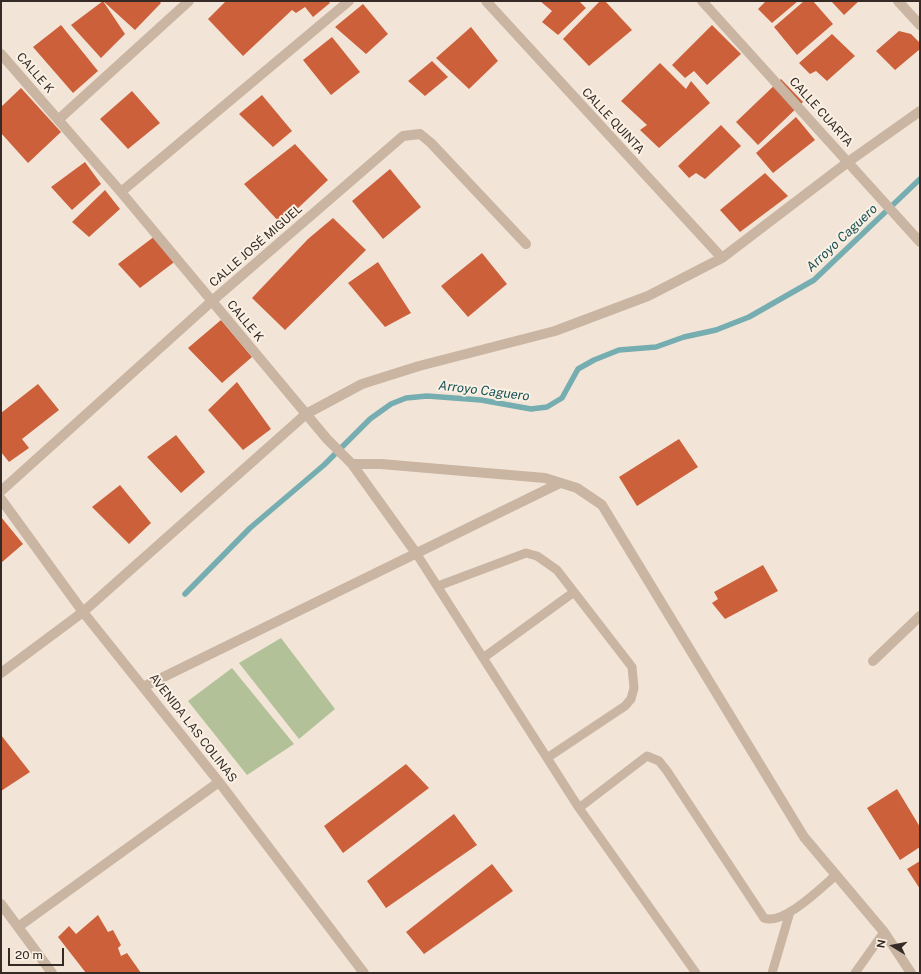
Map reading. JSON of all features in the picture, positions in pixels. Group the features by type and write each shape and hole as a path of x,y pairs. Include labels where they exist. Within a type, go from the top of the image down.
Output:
{"street":[{"path":"58,120 189,1"},
{"path":"121,192 348,1"},
{"name":"CALLE QUINTA","path":"486,1 722,258"},
{"name":"CALLE CUARTA","path":"702,1 920,242"},
{"path":"898,1 920,25"},
{"name":"CALLE K","path":"1,54 121,192 327,439 352,464 416,553"},
{"path":"1,673 83,612 306,414 362,384 419,366 555,331 634,301 722,258 848,162 920,111"},
{"name":"CALLE JOSÉ MIGUEL","path":"1,491 212,301 403,136 420,134 431,143 526,244"},
{"path":"352,464 381,464 545,478 577,488 602,505 804,838 884,932 911,973"},
{"path":"143,687 560,483"},
{"name":"AVENIDA LAS COLINAS","path":"1,499 83,612 219,782 364,973"},
{"path":"873,661 920,616"},
{"path":"18,927 219,782"},
{"path":"1,904 52,973"}],"lane":[{"path":"416,553 578,808 696,973"},
{"path":"438,586 526,553 538,556 553,566 632,667 634,688 631,699 625,706 547,758"},
{"path":"483,658 574,592"},
{"path":"578,808 647,756 659,761 764,918 768,920 790,912 836,875"},
{"path":"772,973 790,912"},
{"path":"855,973 884,932"}],"green space":[{"path":"281,638 335,709 299,739 239,663"},
{"path":"232,668 294,744 247,775 188,701"}],"building":[{"path":"103,1 159,1 161,3 135,30"},
{"path":"103,1 125,34 101,58 71,25"},
{"path":"226,1 328,1 330,3 313,17 305,7 296,13 292,10 243,56 208,19"},
{"path":"540,1 581,1 580,2 586,8 558,35 542,22 552,11"},
{"path":"600,1 605,1 632,30 589,66 563,39"},
{"path":"763,1 798,1 772,23 758,9 765,2"},
{"path":"804,1 813,1 833,24 797,55 774,27"},
{"path":"831,1 859,1 844,15"},
{"path":"363,4 388,34 366,54 335,27"},
{"path":"61,25 98,71 73,93 33,47"},
{"path":"712,25 741,54 707,85 694,71 685,78 672,65"},
{"path":"471,27 498,61 469,89 436,58"},
{"path":"899,31 911,34 920,43 920,49 895,70 876,51"},
{"path":"832,34 855,56 827,81 816,71 810,74 799,63"},
{"path":"332,37 360,72 331,95 303,60"},
{"path":"432,61 448,77 425,96 408,81"},
{"path":"660,63 686,89 691,81 710,103 659,148 640,130 647,125 621,101"},
{"path":"781,79 803,102 758,145 736,122"},
{"path":"21,88 61,132 28,163 1,133 1,107"},
{"path":"132,91 160,123 128,149 100,119"},
{"path":"262,95 292,131 273,147 239,114"},
{"path":"796,117 815,140 773,173 756,153"},
{"path":"721,125 741,146 705,179 696,173 689,178 678,166"},
{"path":"295,144 328,180 281,224 244,184"},
{"path":"85,162 101,184 72,210 51,187"},
{"path":"390,169 421,207 383,239 352,201"},
{"path":"765,173 788,196 740,232 720,210"},
{"path":"105,190 120,209 89,237 72,222"},
{"path":"333,218 366,250 285,330 252,298 308,239"},
{"path":"155,236 177,260 140,288 118,264"},
{"path":"482,253 507,284 468,317 441,286"},
{"path":"378,262 411,313 385,327 348,283"},
{"path":"221,320 252,357 222,383 188,348"},
{"path":"237,382 271,429 243,450 208,410"},
{"path":"38,384 59,410 22,439 29,448 9,462 1,452 1,413"},
{"path":"176,435 205,472 181,493 147,457"},
{"path":"679,439 698,467 637,506 619,477"},
{"path":"120,485 151,523 129,544 92,507"},
{"path":"1,517 23,544 1,563"},
{"path":"763,565 778,591 725,619 712,603 718,599 714,592"},
{"path":"1,735 30,772 1,791"},
{"path":"406,764 429,788 343,853 324,826"},
{"path":"897,789 920,827 920,847 900,860 867,808"},
{"path":"454,814 477,845 386,908 367,881"},
{"path":"920,861 920,889 907,869"},
{"path":"492,864 513,891 424,954 406,932"},
{"path":"98,915 108,932 113,930 121,945 118,948 121,956 127,953 141,973 86,973 58,937 69,926 76,934"}],"waterway":[{"name":"Arroyo Caguero","path":"185,594 250,528 324,465 370,419 391,404 406,398 427,396 481,400 531,409 547,407 562,398 578,369 594,360 619,350 656,347 684,337 716,330 749,317 814,280 920,179"}]}
